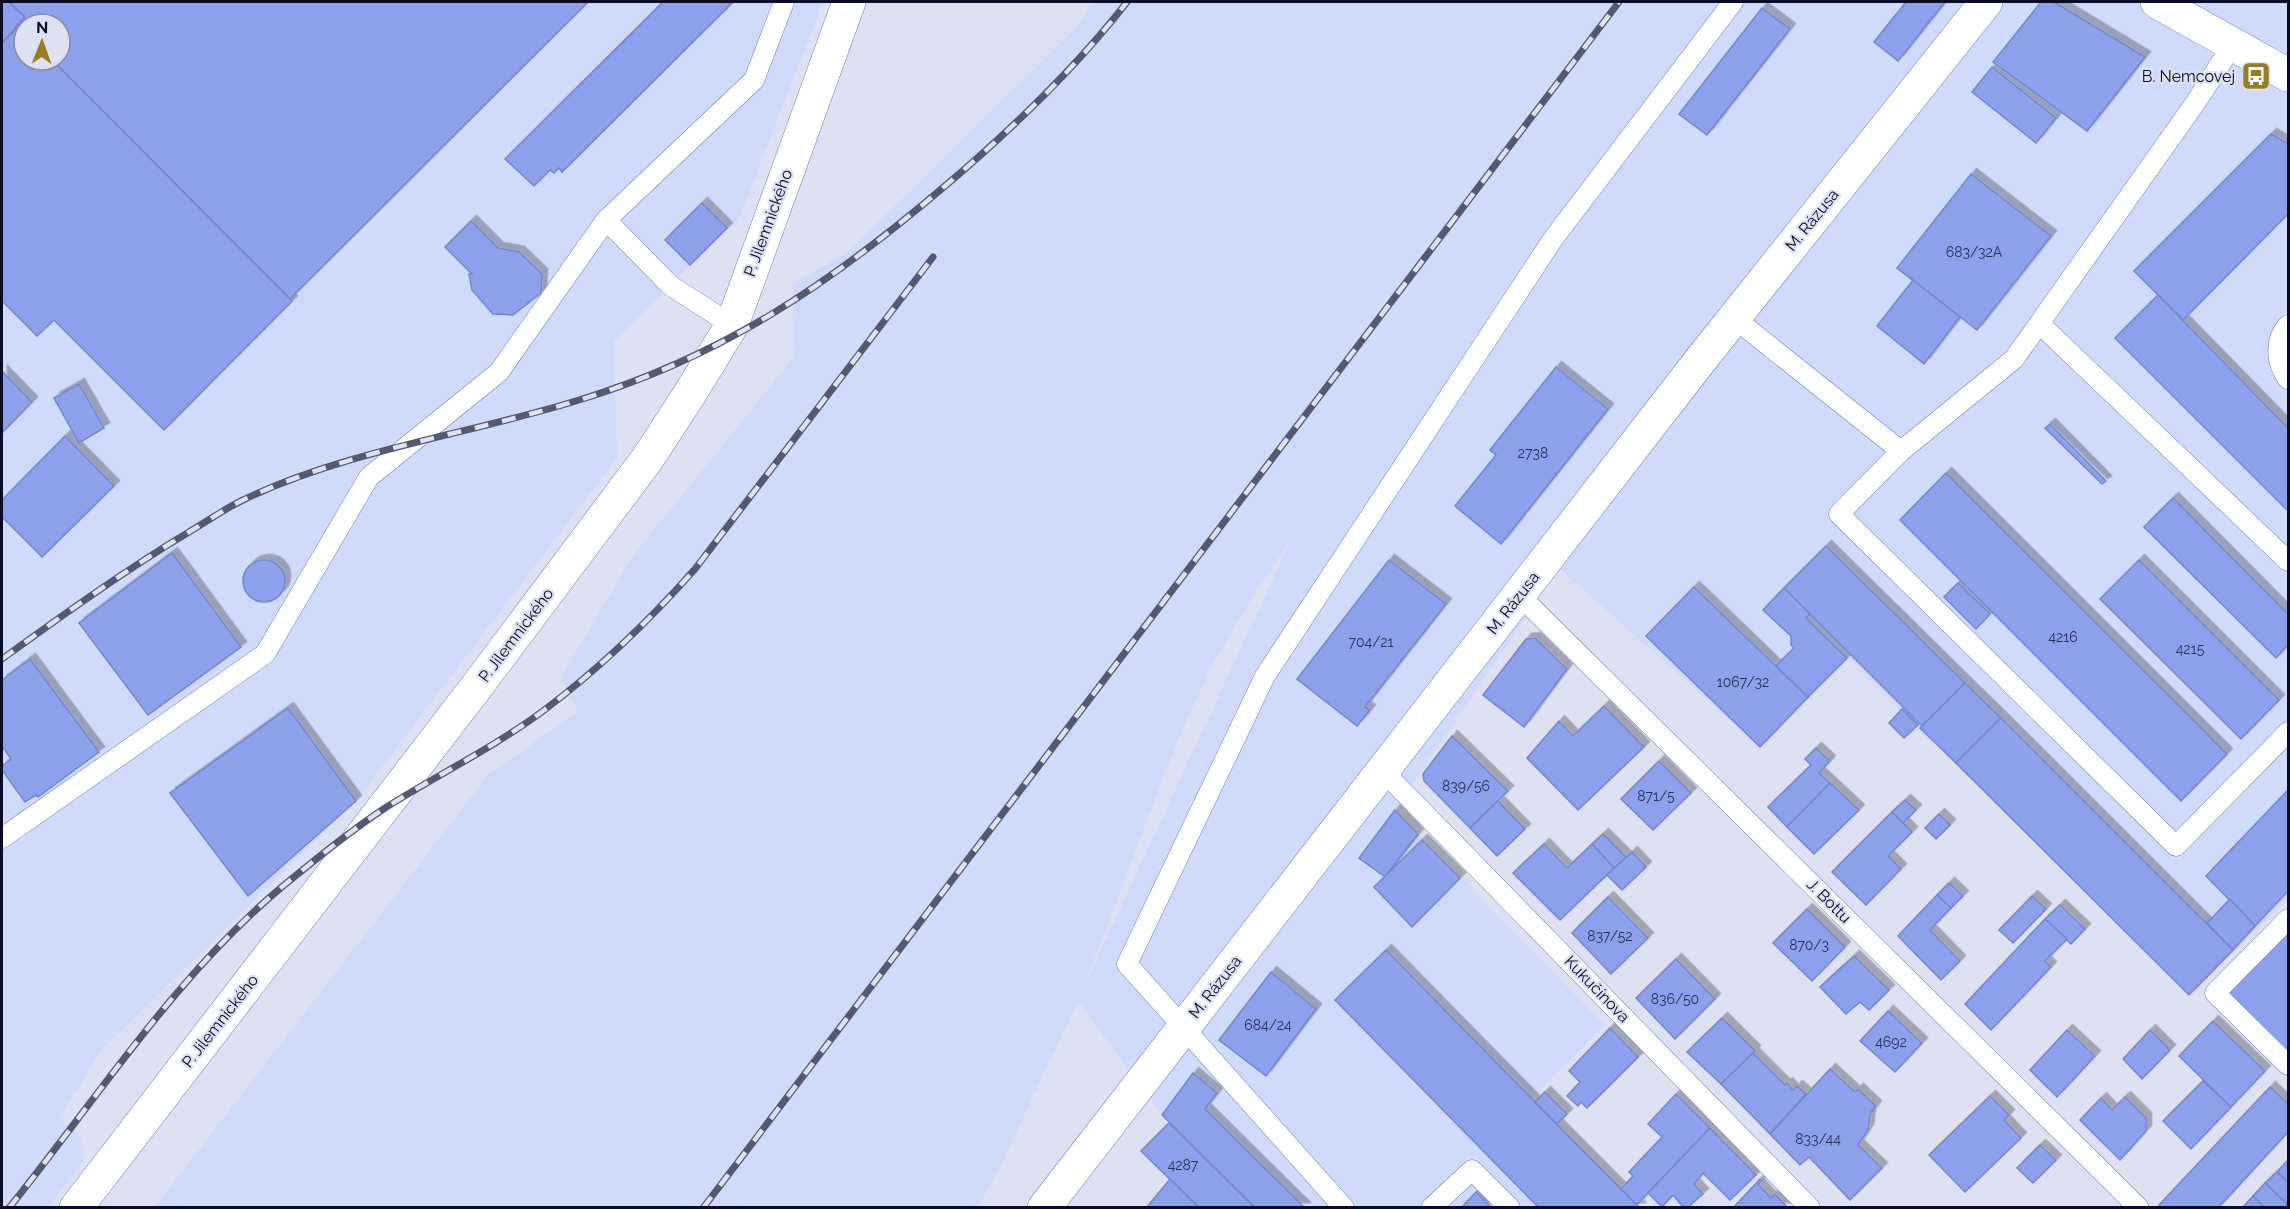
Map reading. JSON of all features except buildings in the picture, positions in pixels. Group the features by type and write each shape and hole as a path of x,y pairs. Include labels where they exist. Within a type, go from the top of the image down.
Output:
{"street":[{"name":"P. Jilemnického","path":"76,1208 390,800 641,467 723,342 732,325 849,2"},
{"name":"M. Rázusa","path":"1044,1208 1734,318 1986,2"},
{"path":"2157,2 2289,75"}],"lane":[{"path":"2,838 265,654 369,477 499,372 606,220 754,80 784,2"},
{"path":"1344,1208 1127,964 1265,676 1553,239 1733,2"},
{"path":"2233,44 2196,102 2014,360 1901,451 1839,514 2176,846 2289,732"},
{"path":"606,220 671,286 732,325"},
{"path":"1734,318 1901,451"},
{"path":"2040,324 2289,561"},
{"path":"2289,325 2281,332 2277,355 2289,379"},
{"name":"J. Bottu","path":"1520,595 2139,1208"},
{"name":"Kukučínova","path":"1383,771 1810,1208"},
{"path":"2289,918 2215,993 2289,1065"},
{"path":"1431,1208 1472,1170 1510,1208"}],"shaded area":[{"path":"2,2 823,2 737,224 727,229 614,342 617,458 356,801 103,1048 59,1118 81,1138 83,1161 49,1207 2,1208"},
{"path":"1094,2 2288,2 2288,899 2189,995 1847,658 1760,747 1559,568 1395,810 1605,1025 1532,1099 1641,1207 1255,1207 1162,1115 1078,1001 1000,1167 978,1207 154,1208 489,774 578,712 561,677 633,556 794,357 793,284 848,252 1076,28","holes":["1290,541 1083,989 1180,734 1213,664 1250,601"]}],"railway":[{"path":"2,659 141,562 241,501 280,484 364,456 537,412 632,382 681,362 774,313 860,254 970,165 1064,75 1127,2"},
{"path":"703,1208 1619,2"},
{"path":"9,1208 138,1040 207,959 244,921 295,876 372,817 505,737 543,711 604,661 660,607 695,569 933,257"}],"place":[{"name":"B. Nemcovej","path":"2256,76"}]}
